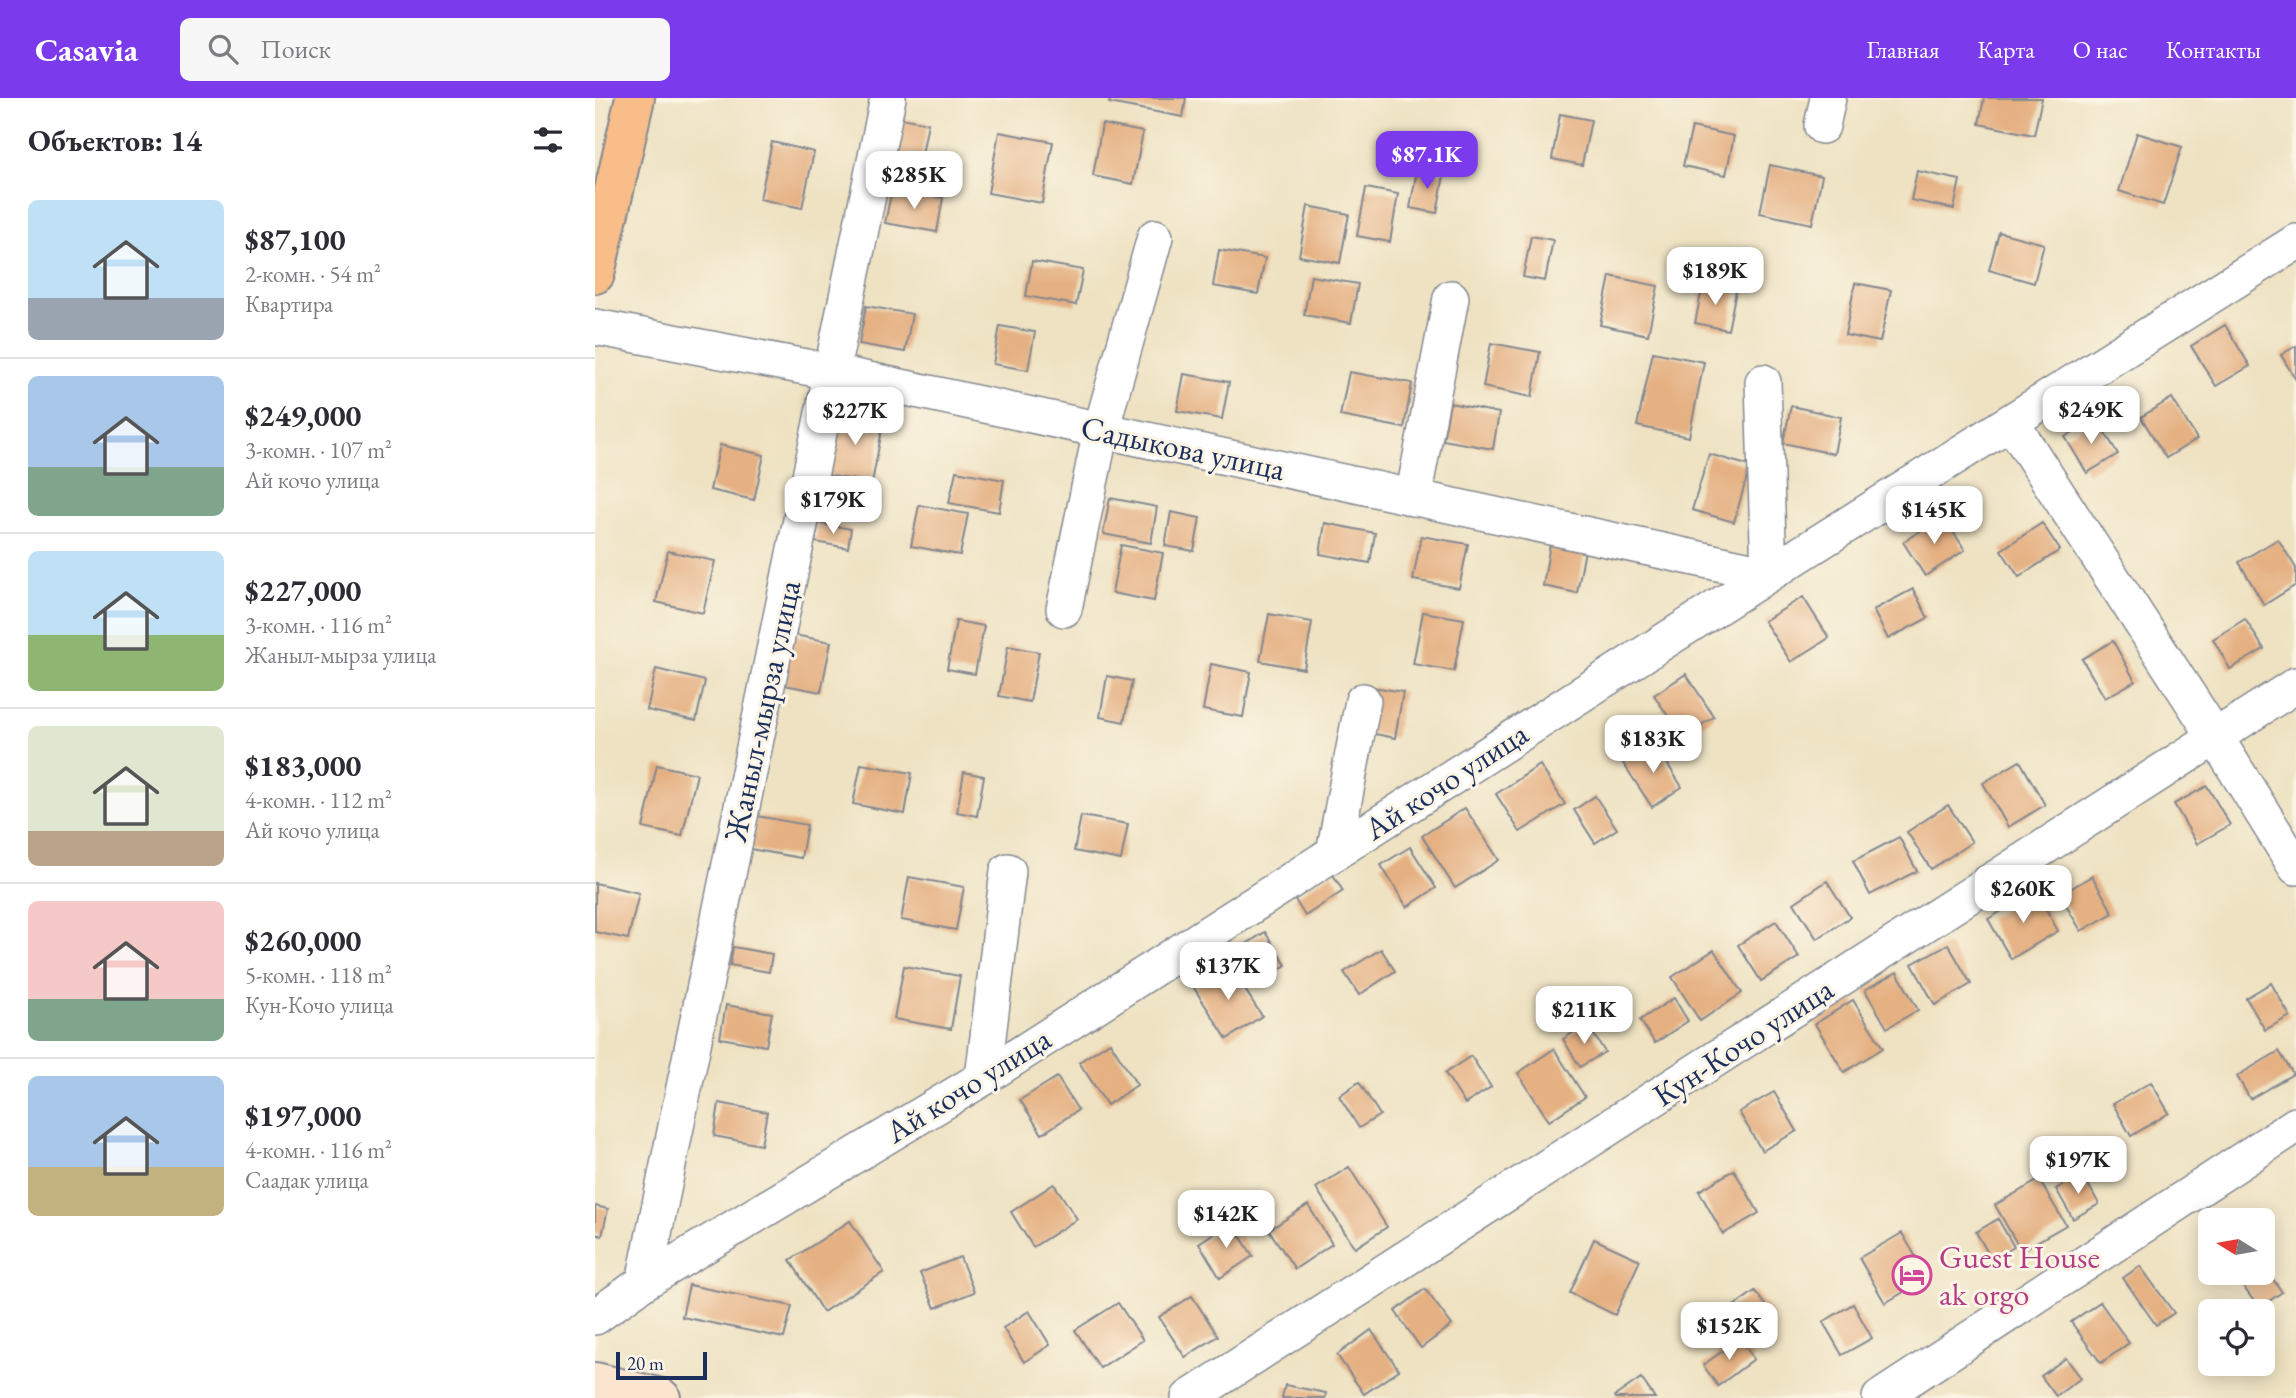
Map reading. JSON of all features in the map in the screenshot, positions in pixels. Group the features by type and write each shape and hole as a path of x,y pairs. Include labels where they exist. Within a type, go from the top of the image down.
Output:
{"main road":[{"path":"595,274 635,98"}],"street":[{"name":"Жаныл-мырза улица","path":"644,1282 888,98"},
{"path":"1064,609 1101,430 1156,237"},
{"name":"Ай кочо улица","path":"595,1317 644,1282 983,1078 1769,574 2296,242"},
{"path":"1413,498 1451,298"},
{"name":"Садыкова улица","path":"595,327 832,372 1769,574"},
{"path":"1763,382 1769,574"},
{"path":"2011,422 2216,738 2296,867"},
{"name":"Кун-Кочо улица","path":"1189,1398 2296,685"},
{"path":"1334,853 1363,701"},
{"path":"983,1078 1007,871"},
{"path":"1880,1398 2296,1125"},
{"path":"595,1382 661,1398"}],"building":[{"path":"1110,98 1186,98 1183,117 1109,103"},
{"path":"1984,98 2042,98 2034,135 1979,124"},
{"path":"1560,114 1591,120 1582,165 1552,159"},
{"path":"901,118 928,123 920,165 893,160"},
{"path":"1102,124 1143,132 1133,184 1093,176"},
{"path":"1692,127 1734,136 1726,175 1683,166"},
{"path":"999,132 1053,142 1042,203 988,193"},
{"path":"2137,133 2182,147 2163,205 2119,191"},
{"path":"772,142 814,152 802,208 760,199"},
{"path":"1770,165 1822,176 1812,224 1760,213"},
{"path":"1417,170 1444,175 1437,213 1410,208"},
{"path":"1917,171 1960,180 1954,209 1911,200"},
{"path":"1366,188 1398,194 1390,242 1357,236"},
{"path":"892,189 943,198 937,232 885,223"},
{"path":"1308,206 1349,214 1340,263 1299,256"},
{"path":"1999,232 2044,244 2034,283 1989,270"},
{"path":"1531,236 1553,240 1545,281 1523,277"},
{"path":"1219,250 1265,258 1258,294 1213,286"},
{"path":"1032,261 1083,270 1076,305 1026,296"},
{"path":"1311,276 1358,284 1351,323 1304,315"},
{"path":"1610,276 1658,286 1648,335 1600,325"},
{"path":"1855,283 1891,290 1880,342 1845,335"},
{"path":"1703,284 1736,291 1728,330 1695,323"},
{"path":"866,306 912,314 905,352 859,344"},
{"path":"2225,325 2250,366 2216,386 2191,346"},
{"path":"1000,326 1035,332 1028,370 993,364"},
{"path":"1491,343 1540,352 1532,397 1483,387"},
{"path":"2296,346 2296,380 2281,355"},
{"path":"1653,352 1704,362 1689,437 1637,426"},
{"path":"1349,372 1412,383 1404,428 1340,416"},
{"path":"1184,374 1229,382 1222,419 1177,411"},
{"path":"2172,398 2197,439 2166,458 2141,417"},
{"path":"1450,403 1499,413 1493,449 1443,440"},
{"path":"1791,406 1841,417 1834,454 1783,443"},
{"path":"838,411 884,419 872,483 826,475"},
{"path":"2096,418 2118,454 2087,473 2065,437"},
{"path":"720,445 764,455 754,500 710,490"},
{"path":"1709,454 1750,466 1734,522 1692,510"},
{"path":"956,471 1004,480 999,512 949,503"},
{"path":"1110,498 1157,507 1151,543 1103,534"},
{"path":"919,505 968,514 960,555 911,546"},
{"path":"1171,512 1200,518 1194,551 1165,546"},
{"path":"1943,516 1965,550 1925,576 1903,542"},
{"path":"818,523 851,529 848,548 815,542"},
{"path":"1325,523 1375,533 1370,563 1320,554"},
{"path":"2042,523 2060,550 2019,577 2001,550"},
{"path":"1421,536 1468,544 1459,588 1413,580"},
{"path":"1551,538 1586,545 1577,593 1543,586"},
{"path":"2278,539 2296,568 2296,585 2264,605 2239,562"},
{"path":"1121,545 1163,553 1154,601 1112,593"},
{"path":"668,551 715,561 703,613 656,602"},
{"path":"1913,589 1928,618 1888,639 1873,610"},
{"path":"1803,597 1829,638 1791,662 1764,621"},
{"path":"1423,612 1464,619 1454,671 1413,664"},
{"path":"1269,614 1312,622 1304,669 1260,661"},
{"path":"2245,619 2264,649 2230,669 2213,639"},
{"path":"956,621 984,626 975,674 947,669"},
{"path":"789,634 831,642 821,692 779,684"},
{"path":"2113,641 2135,681 2105,698 2082,659"},
{"path":"1008,646 1039,652 1030,702 999,696"},
{"path":"1211,664 1251,672 1243,717 1203,710"},
{"path":"656,669 705,681 696,721 647,710"},
{"path":"1686,674 1714,717 1682,737 1654,695"},
{"path":"1107,676 1132,681 1124,722 1100,717"},
{"path":"1373,687 1403,692 1395,738 1365,732"},
{"path":"1654,743 1682,787 1652,807 1623,763"},
{"path":"2020,761 2045,805 2008,827 1983,783"},
{"path":"861,764 912,773 905,814 853,804"},
{"path":"657,765 697,774 682,836 643,828"},
{"path":"1540,765 1565,804 1520,832 1496,794"},
{"path":"964,772 984,776 977,816 957,812"},
{"path":"2207,786 2230,825 2197,844 2174,804"},
{"path":"1595,796 1617,829 1595,843 1574,810"},
{"path":"1948,805 1972,842 1931,869 1907,832"},
{"path":"1465,808 1499,860 1455,888 1422,836"},
{"path":"757,816 807,825 801,858 750,849"},
{"path":"1081,816 1128,824 1121,860 1074,851"},
{"path":"1899,837 1917,871 1870,895 1853,861"},
{"path":"1410,847 1436,888 1407,907 1381,865"},
{"path":"1332,873 1343,891 1305,916 1294,898"},
{"path":"2092,876 2113,913 2081,931 2060,895"},
{"path":"909,877 964,887 956,930 901,920"},
{"path":"1827,881 1850,917 1817,939 1794,903"},
{"path":"595,883 639,893 628,939 595,932"},
{"path":"2036,891 2058,931 2011,959 1988,919"},
{"path":"1776,921 1799,957 1761,981 1738,945"},
{"path":"1265,932 1286,965 1266,978 1245,945"},
{"path":"1948,944 1971,984 1935,1005 1912,964"},
{"path":"733,947 772,954 769,972 730,965"},
{"path":"1381,949 1395,971 1359,995 1344,972"},
{"path":"1714,950 1742,993 1700,1021 1672,977"},
{"path":"1229,965 1262,1016 1227,1039 1194,988"},
{"path":"904,966 960,976 951,1029 894,1019"},
{"path":"1897,972 1918,1010 1887,1028 1865,990"},
{"path":"2271,983 2290,1016 2265,1030 2246,998"},
{"path":"1674,998 1688,1021 1655,1043 1640,1020"},
{"path":"1853,1000 1883,1048 1844,1072 1815,1024"},
{"path":"726,1005 772,1013 766,1046 720,1038"},
{"path":"1587,1024 1605,1052 1580,1067 1563,1039"},
{"path":"1110,1042 1137,1085 1107,1105 1079,1062"},
{"path":"1554,1049 1585,1097 1549,1121 1518,1073"},
{"path":"2279,1051 2293,1074 2250,1099 2237,1076"},
{"path":"1471,1056 1491,1087 1465,1104 1445,1073"},
{"path":"1057,1077 1078,1110 1042,1134 1020,1100"},
{"path":"1359,1082 1380,1115 1359,1128 1339,1096"},
{"path":"2151,1082 2169,1113 2131,1136 2113,1104"},
{"path":"1774,1092 1797,1131 1762,1151 1739,1112"},
{"path":"719,1103 767,1112 761,1145 714,1136"},
{"path":"1349,1167 1387,1227 1355,1248 1316,1188"},
{"path":"1734,1170 1759,1213 1723,1234 1699,1191"},
{"path":"2082,1173 2099,1204 2073,1219 2056,1189"},
{"path":"2039,1180 2066,1225 2021,1251 1995,1205"},
{"path":"1054,1184 1077,1219 1033,1247 1011,1212"},
{"path":"1308,1205 1332,1244 1295,1269 1269,1230"},
{"path":"595,1206 608,1209 602,1236 595,1234"},
{"path":"1998,1219 2014,1247 1992,1260 1976,1232"},
{"path":"850,1221 884,1272 823,1312 790,1260"},
{"path":"1231,1222 1253,1256 1220,1278 1199,1243"},
{"path":"1902,1233 1928,1278 1885,1303 1859,1258"},
{"path":"1594,1239 1640,1260 1615,1315 1570,1293"},
{"path":"960,1257 974,1292 935,1308 920,1273"},
{"path":"2140,1266 2174,1313 2156,1325 2123,1278"},
{"path":"2275,1282 2282,1292 2272,1299 2252,1299 2242,1285 2275,1285"},
{"path":"689,1285 792,1306 784,1338 682,1317"},
{"path":"1425,1289 1452,1325 1421,1348 1395,1311"},
{"path":"1755,1291 1771,1313 1742,1333 1727,1311"},
{"path":"1192,1296 1218,1336 1185,1357 1159,1317"},
{"path":"2100,1302 2129,1343 2101,1363 2071,1322"},
{"path":"1118,1303 1143,1340 1100,1368 1075,1330"},
{"path":"1853,1304 1872,1338 1842,1355 1823,1322"},
{"path":"1029,1311 1050,1345 1024,1362 1003,1328"},
{"path":"1371,1330 1399,1370 1364,1394 1337,1355"},
{"path":"1740,1339 1754,1359 1718,1386 1703,1365"},
{"path":"2066,1358 2081,1378 2056,1396 2041,1376"},
{"path":"1641,1378 1655,1398 1616,1398 1615,1396"},
{"path":"1285,1385 1326,1393 1325,1398 1282,1398"}],"place":[{"name":"Guest House ak orgo","path":"1912,1275"}]}
